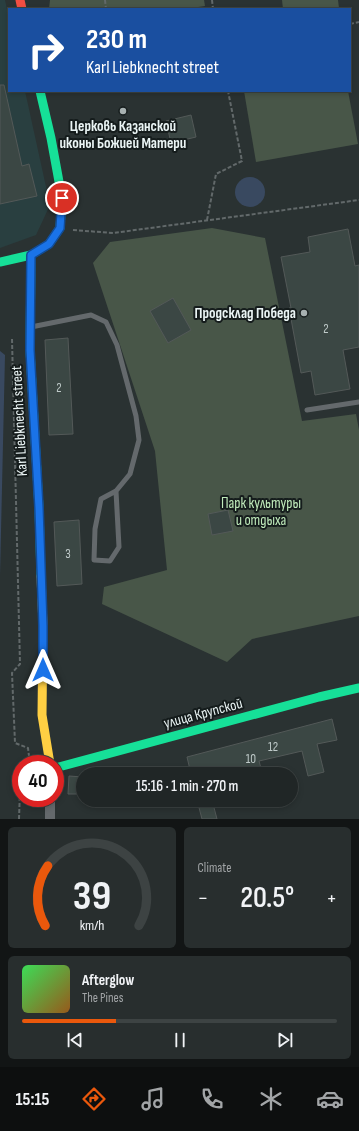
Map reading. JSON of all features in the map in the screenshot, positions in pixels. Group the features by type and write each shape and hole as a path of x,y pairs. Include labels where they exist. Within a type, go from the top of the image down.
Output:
{"street":[{"path":"0,262 31,255 49,244 60,228 62,198 51,138 40,92"},
{"name":"Karl Liebknecht street","path":"31,255 30,350 39,508 43,618 42,715 49,755"},
{"name":"улица Крупской","path":"64,766 319,697 359,688"},
{"path":"50,807 50,819"}],"lane":[{"path":"30,327 91,315 106,322 117,345 136,416 140,440 130,474 116,491 101,499 95,529 94,560 110,561 119,547 116,491"},
{"path":"307,410 359,402"}],"path":[{"path":"207,220 216,174 242,161 228,92"},
{"path":"60,228 113,233 359,200"},
{"path":"12,339 20,664 12,673 15,743 28,748 29,755"},
{"path":"19,807 19,819"}],"shaded area":[{"path":"0,0 5,0 8,14 8,92 25,92 50,205 36,235 0,248"}],"green space":[{"path":"50,0 204,0 205,6 192,8 49,8"},
{"path":"282,0 338,0 339,8 283,8"},
{"path":"244,92 348,92 358,144 256,162"},
{"name":"Парк культуры и отдыха","path":"212,228 265,238 302,421 356,414 359,430 359,616 252,639 227,662 102,604 104,587 167,570 155,451 93,263 110,242"}],"water":[{"path":"250,177 261,181 265,192 261,203 250,207 239,203 235,192 239,181"},
{"path":"0,351 5,355 0,576"}],"building":[{"path":"0,85 4,85 22,166 29,164 37,196 0,204"},
{"path":"191,115 196,137 171,143 166,121"},
{"path":"348,229 355,266 359,265 359,347 343,350 350,389 315,395 311,371 301,373 281,257 310,252 308,237"},
{"path":"173,298 191,330 168,343 150,311"},
{"path":"68,338 73,434 49,435 45,340"},
{"path":"228,510 233,531 212,535 208,514"},
{"path":"79,520 82,584 57,586 54,522"},
{"path":"332,719 337,740 317,744 324,772 308,776 302,751 259,761 261,767 189,767 187,757"},
{"path":"69,776 76,776 76,794 68,794"},
{"path":"199,807 214,807 217,819 202,819"}],"traffic: fast":[{"path":"0,262 31,255 49,244 60,228 62,198 51,138 40,92"},
{"path":"31,255 30,350 39,508 41,576"},
{"path":"64,766 319,697 359,688"}],"traffic: slow":[{"path":"41,576 43,626 42,715 49,755"}],"traffic: jam":[{"path":"20,0 22,8"}],"place":[{"name":"Церковь Казанской иконы Божией Матери","path":"123,111"},
{"name":"Продсклад Победа","path":"304,313"}],"route":[{"path":"43,670 39,508 30,350 31,255 49,244 60,228 62,198"}]}
